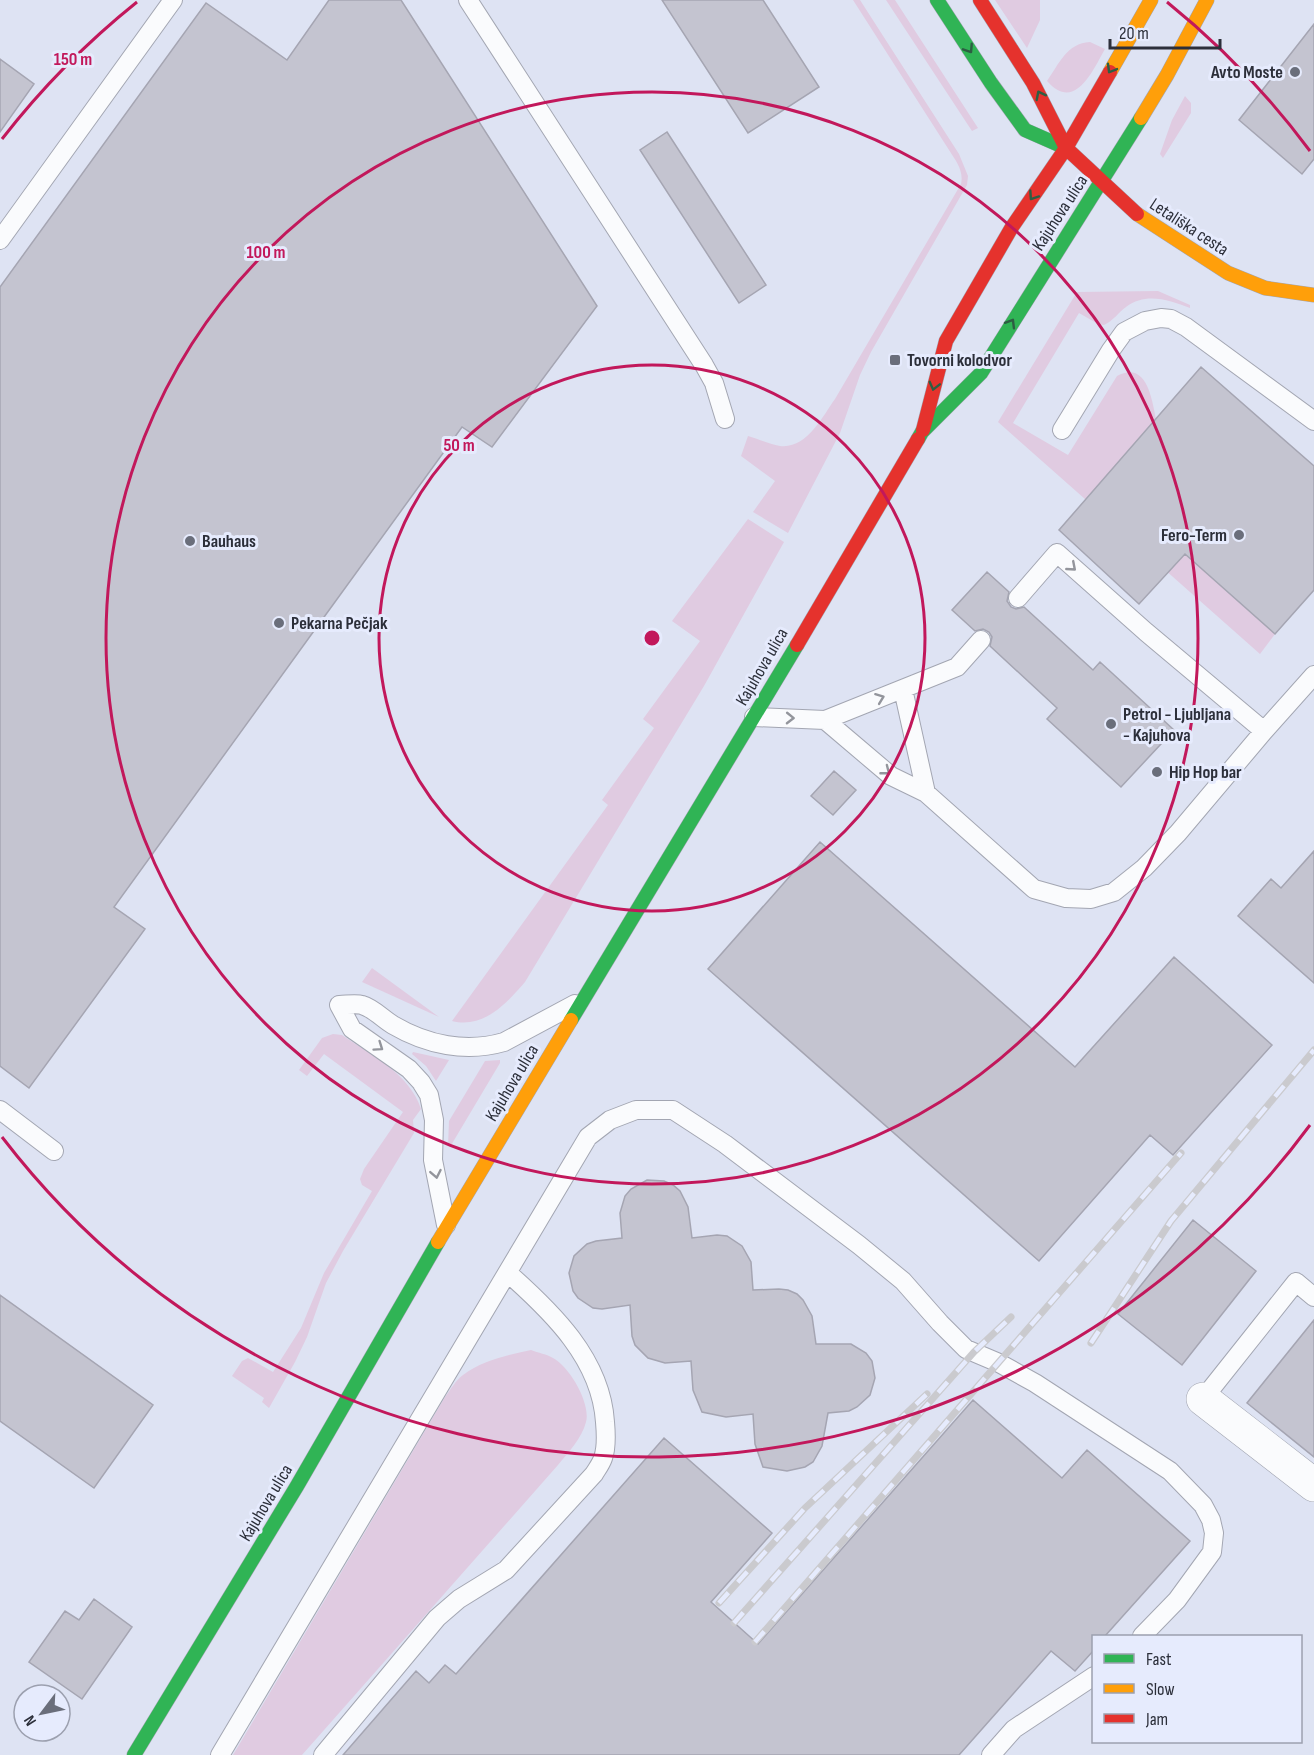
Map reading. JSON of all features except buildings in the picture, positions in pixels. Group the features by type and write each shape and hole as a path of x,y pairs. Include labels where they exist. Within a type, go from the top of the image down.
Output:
{"main road":[{"name":"Letališka cesta","path":"937,0 991,83 1025,130 1066,148"},
{"name":"Letališka cesta","path":"980,0 1034,83 1066,148 1140,217 1193,253 1228,273 1265,288 1314,295"},
{"name":"Kajuhova ulica","path":"922,432 946,341 1012,227 1066,148 1151,0"},
{"name":"Kajuhova ulica","path":"134,1755 297,1486 446,1227 754,717 922,432 981,373 1055,253 1102,183 1167,75 1207,0"}],"street":[{"path":"1203,1399 1314,1485"}],"lane":[{"path":"0,240 173,0"},
{"path":"468,0 704,365 714,383 725,419"},
{"path":"1062,430 1119,338 1135,325 1161,318 1171,319 1186,327 1314,421"},
{"path":"1018,598 1057,553 1146,632 1264,731"},
{"path":"754,717 825,720 957,667 981,640"},
{"path":"825,720 891,776 926,793 1034,889 1066,898 1091,899 1114,892 1144,868 1179,832 1314,675"},
{"path":"903,689 926,793"},
{"path":"446,1227 433,1160 434,1120 429,1095 409,1069 352,1029 339,1005 361,1004 420,1039 458,1048 492,1046 504,1042 584,999"},
{"path":"0,1110 54,1150"},
{"path":"220,1755 588,1137 610,1120 636,1110 673,1110 725,1144 903,1281 940,1323 966,1348 999,1363 1083,1412 1170,1471 1203,1505 1211,1520 1214,1533 1212,1552 1177,1600 1143,1635"},
{"path":"323,1755 437,1618 459,1599 506,1570 594,1474 603,1458 606,1436 604,1401 594,1373 571,1337 537,1298 508,1273"},
{"path":"1203,1399 1296,1282 1314,1297"},
{"path":"991,1755 1014,1729 1092,1677"}],"shaded area":[{"path":"853,0 860,0 959,154 968,176 967,185 871,352 860,375 840,433 788,533 753,512 775,481 741,456 748,436 780,446 790,446 806,437 819,423 962,179 954,158"},
{"path":"886,0 895,0 978,128 972,131"},
{"path":"995,0 1040,0 1040,20 1027,48"},
{"path":"1090,42 1105,49 1089,77 1074,90 1066,92 1057,90 1047,81 1060,61 1075,46"},
{"path":"1185,96 1191,103 1191,113 1163,158 1160,154 1172,120"},
{"path":"1158,291 1190,305 1190,308 1166,300 1141,300 1126,307 1104,325 1079,313 1013,423 1068,455 1117,376 1127,372 1135,373 1141,378 1150,393 1156,419 1102,481 1275,634 1260,654 998,422 1077,292"},
{"path":"748,519 784,542 704,686 525,982 502,1006 484,1018 463,1023 452,1021 608,805 602,800 654,728 643,719 700,641 672,621"},
{"path":"372,968 439,1017 362,982"},
{"path":"333,1034 342,1035 399,1075 416,1097 421,1109 413,1120 414,1133 326,1283 307,1337 269,1408 262,1402 264,1398 232,1376 242,1361 248,1358 273,1372 301,1328 324,1273 372,1191 362,1185 360,1179 364,1169 403,1112 324,1054 307,1076 299,1070 322,1038"},
{"path":"413,1052 449,1060 436,1081 426,1066 412,1054"},
{"path":"500,1060 450,1147 448,1146 449,1121 485,1061"},
{"path":"531,1350 560,1363 578,1387 587,1414 581,1434 574,1445 302,1755 233,1755 445,1397 458,1379 479,1365"}],"railway":[{"path":"1091,1343 1171,1221 1314,1050"},
{"path":"755,1642 1181,1153"},
{"path":"734,1623 974,1352 1011,1317"},
{"path":"719,1603 805,1508 927,1394"}],"traffic: fast":[{"path":"937,0 991,83 1025,130 1066,148"},
{"path":"918,439 922,432 981,373 1141,118"},
{"path":"571,1020 797,645"},
{"path":"134,1755 297,1486 438,1242"}],"traffic: slow":[{"path":"1110,72 1151,0"},
{"path":"1141,118 1207,0"},
{"path":"1137,214 1228,273 1265,288 1314,295"},
{"path":"438,1242 571,1020"}],"traffic: jam":[{"path":"980,0 1033,83 1066,148 1137,214"},
{"path":"923,430 946,341 1012,227 1066,148 1110,72"},
{"path":"797,645 918,439"}],"place":[{"name":"Avto Moste","path":"1295,72"},
{"name":"Tovorni kolodvor","path":"895,360"},
{"name":"Fero-Term","path":"1239,535"},
{"name":"Bauhaus","path":"190,541"},
{"name":"Pekarna Pečjak","path":"279,623"},
{"name":"Petrol - Ljubljana - Kajuhova","path":"1111,724"},
{"name":"Hip Hop bar","path":"1157,772"}]}
